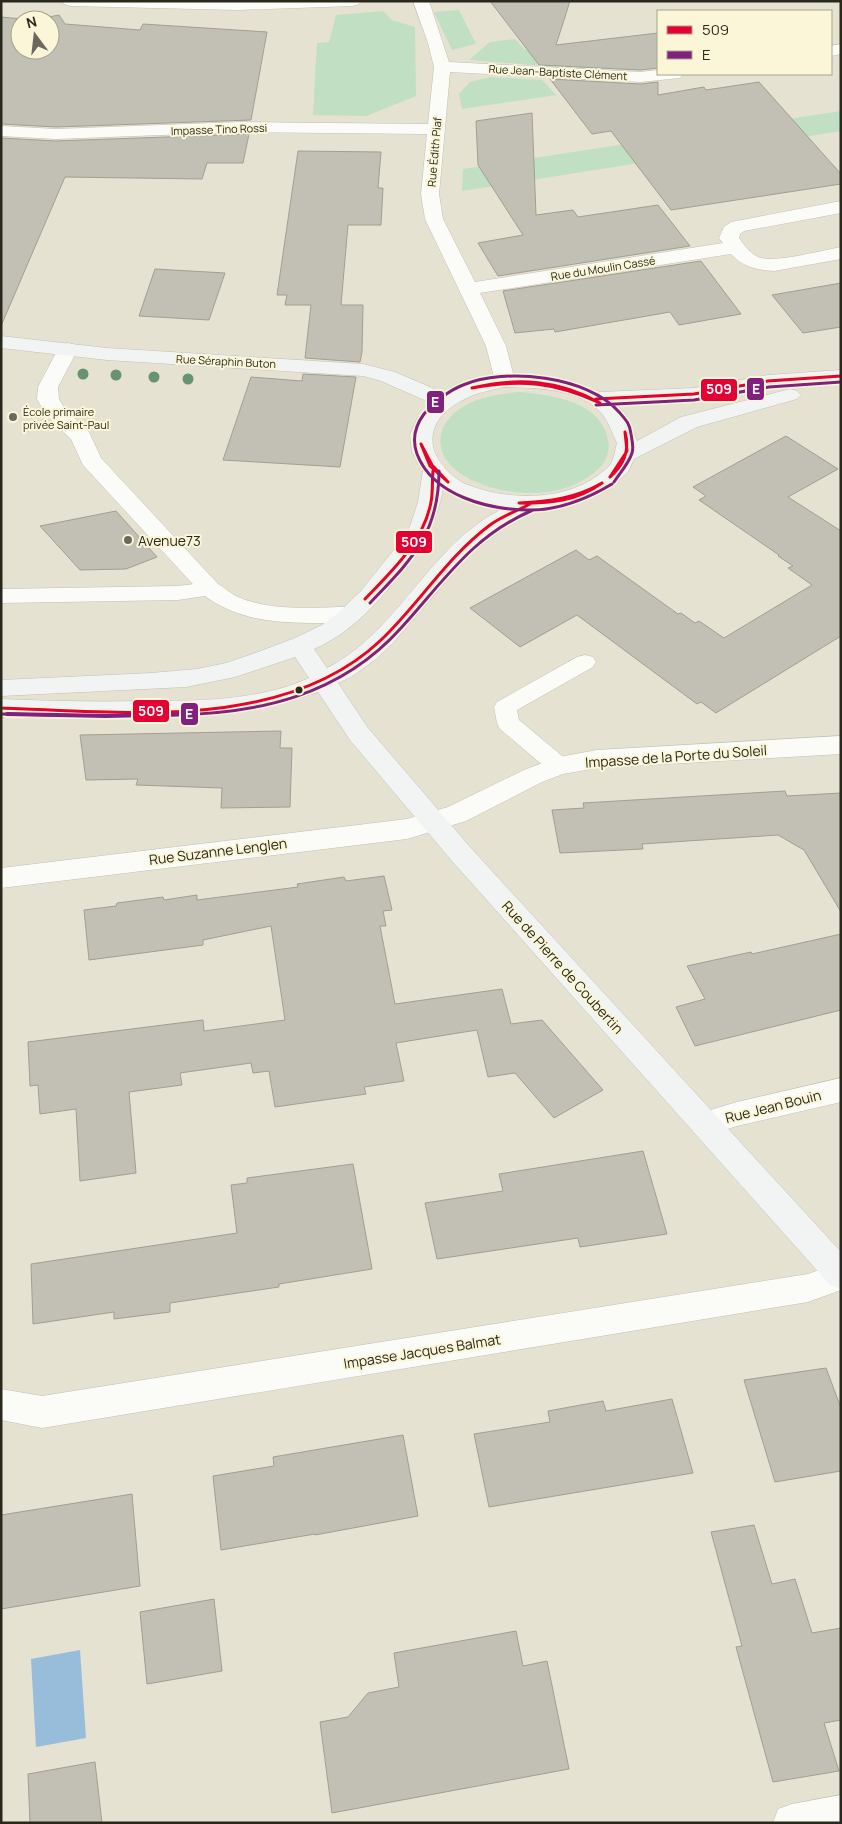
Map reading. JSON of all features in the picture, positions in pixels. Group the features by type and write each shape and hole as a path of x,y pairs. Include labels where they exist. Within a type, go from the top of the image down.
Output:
{"main road":[{"name":"Rue Séraphin Buton","path":"1,342 107,354 364,370 388,376 445,401"},
{"path":"596,399 694,394 768,381 841,376"},
{"path":"505,381 529,381 553,384 576,390 596,399 612,411 623,425 628,440 626,455 620,468 609,479 594,489 575,497 530,504 501,502 474,495 451,484 433,471 422,453 420,434 428,416 445,401 476,387 505,381"},
{"path":"626,455 689,422 773,398 841,384"},
{"path":"1,688 183,679 208,675 250,664 300,646 330,630 350,615 385,578 419,532 428,514 432,496 433,471"},
{"path":"1,708 82,710 218,708 265,700 295,692 348,668 396,627 454,558 475,537 491,524 530,504"},
{"name":"Rue de Pierre de Coubertin","path":"300,646 359,734 433,822 841,1276"}],"street":[{"path":"70,1 238,6 353,1"},
{"name":"Rue Édith Piaf","path":"421,1 436,42 442,67 430,194 434,219 496,346 505,381"},
{"name":"Rue Jean-Baptiste Clément","path":"442,67 476,67 640,77 663,75"},
{"name":"Impasse Tino Rossi","path":"1,132 66,134 240,126 436,129"},
{"path":"841,207 738,226 731,231 729,238 745,259 763,265 774,265 841,253"},
{"name":"Rue du Moulin Cassé","path":"469,289 736,247"},
{"path":"68,349 48,387 48,399 81,436 92,460 210,589 229,602 279,614 350,615"},
{"name":"Impasse de la Porte du Soleil","path":"433,822 458,814 533,776 559,766 598,759 841,745"},
{"name":"Rue Suzanne Lenglen","path":"1,878 407,828 433,822"},
{"name":"Rue Jean Bouin","path":"705,1124 738,1114 841,1090"},
{"name":"Impasse Jacques Balmat","path":"1,1404 42,1412 808,1288 841,1276"},
{"path":"792,1823 841,1814"}],"lane":[{"path":"1,596 178,593 210,589"},
{"path":"559,766 508,723 505,707 585,662"}],"green space":[{"path":"459,10 476,44 452,50 434,12"},
{"path":"383,11 392,20 415,27 416,96 366,116 313,115 317,43 329,42 336,15"},
{"path":"515,39 525,50 543,48 557,67 469,60 490,42"},
{"path":"490,77 542,80 556,95 462,109 459,94 470,82"},
{"path":"841,111 841,131 462,191 463,169"},
{"path":"519,392 546,395 573,402 596,416 604,427 609,443 608,453 602,465 589,477 573,485 538,493 519,493 501,490 468,478 456,470 447,461 440,441 447,421 456,412 474,401"}],"water":[{"path":"80,1650 86,1738 36,1747 31,1659"}],"building":[{"path":"490,1 570,1 556,45 657,33 657,68 640,70 539,65"},
{"path":"60,16 65,24 140,30 143,24 267,32 251,120 56,127 1,124 1,17 10,18 10,60 60,60"},
{"path":"550,79 640,84 658,82 658,95 704,87 706,90 759,82 841,174 841,184 671,210 611,131 592,134"},
{"path":"532,113 536,215 573,210 578,217 658,205 690,246 498,276 478,243 523,235 478,165 476,121"},
{"path":"249,134 243,163 207,163 202,179 65,177 1,326 1,138 56,141"},
{"path":"298,151 381,152 378,188 383,188 381,225 348,225 341,305 363,305 360,362 305,358 311,305 285,305 287,295 277,295"},
{"path":"701,261 741,314 679,325 670,312 555,332 554,329 515,333 503,291"},
{"path":"155,269 225,273 209,320 139,316"},
{"path":"841,283 841,327 803,333 772,295"},
{"path":"303,374 356,377 340,467 223,460 251,377 302,381"},
{"path":"786,436 838,469 788,497 841,531 841,636 716,713 701,702 697,704 577,615 520,647 470,608 576,550 589,560 597,556 678,614 681,613 695,623 699,621 724,638 812,585 788,568 793,566 779,555 699,500 706,496 693,487"},
{"path":"116,511 157,557 126,569 80,570 40,526"},
{"path":"281,731 280,748 292,748 290,807 221,808 222,788 136,785 138,779 86,780 80,735"},
{"path":"785,791 787,796 841,793 841,912 804,850 778,835 642,844 643,849 560,853 552,810 584,808 583,803"},
{"path":"384,876 392,910 383,911 386,926 380,926 395,1004 502,989 511,1024 542,1020 603,1090 554,1118 515,1073 488,1077 477,1030 396,1043 404,1081 364,1087 366,1094 275,1107 269,1071 253,1073 251,1063 180,1073 182,1085 129,1092 136,1173 80,1181 76,1109 40,1114 38,1085 30,1086 28,1042 203,1020 204,1031 285,1020 271,926 203,940 203,945 89,960 84,910 116,906 117,903 163,897 164,900 197,895 197,900 298,887 297,884 344,877 346,881"},
{"path":"841,934 841,1010 695,1046 676,1007 705,999 687,966"},
{"path":"643,1151 667,1234 580,1247 578,1238 437,1259 425,1203 503,1191 499,1174"},
{"path":"353,1164 372,1269 279,1284 279,1287 170,1303 170,1312 114,1319 114,1312 33,1324 31,1264 237,1233 231,1185 247,1183 247,1178"},
{"path":"826,1368 841,1408 841,1471 775,1482 744,1380"},
{"path":"672,1399 693,1473 489,1507 474,1434 550,1422 548,1411 603,1401 606,1411"},
{"path":"403,1435 418,1516 221,1550 213,1476 274,1466 273,1457"},
{"path":"132,1494 140,1586 1,1609 1,1515"},
{"path":"754,1525 772,1584 795,1579 812,1633 841,1628 841,1720 824,1723 839,1771 773,1782 736,1647 742,1646 711,1532"},
{"path":"214,1599 222,1671 147,1684 140,1612"},
{"path":"516,1631 523,1666 547,1661 569,1769 332,1813 320,1722 348,1717 368,1693 399,1687 394,1653"},
{"path":"95,1762 102,1823 30,1823 28,1774"}],"transit line":[{"name":"E","path":"612,484 593,495 553,508 523,510 499,508 483,504 453,492 428,472 420,460 415,447 415,433 420,419 431,405 463,385 501,376 542,377 580,386 611,403 630,425 633,452 614,482"},
{"name":"509","path":"596,399 694,394 768,381 841,376"},
{"name":"509","path":"472,388 505,382 538,382 570,388 600,403"},
{"name":"E","path":"596,405 694,400 769,387 841,382"},
{"name":"509","path":"472,388 507,383 538,383 568,390 600,403"},
{"name":"509","path":"610,477 627,451 625,432"},
{"name":"509","path":"610,477 619,468 625,457 627,451 625,432"},
{"name":"509","path":"421,444 432,465 448,482"},
{"name":"509","path":"421,444 430,466 448,482"},
{"name":"509","path":"365,599 404,557 420,532 426,520 431,502 433,471"},
{"name":"E","path":"370,603 409,561 425,536 436,510 439,471"},
{"name":"509","path":"519,503 562,499 582,493 602,483"},
{"name":"509","path":"519,503 563,501 584,494 602,483"},
{"name":"509","path":"1,708 119,711 203,709 244,704 282,696 316,684 350,665 381,640 460,551 475,538 495,522 530,504"},
{"name":"E","path":"1,714 123,716 208,713 272,704 303,695 333,682 361,665 387,643 478,543 502,525 533,510"}],"place":[{"name":"École primaire privée Saint-Paul","path":"13,417"},
{"name":"Avenue73","path":"128,540"}]}
